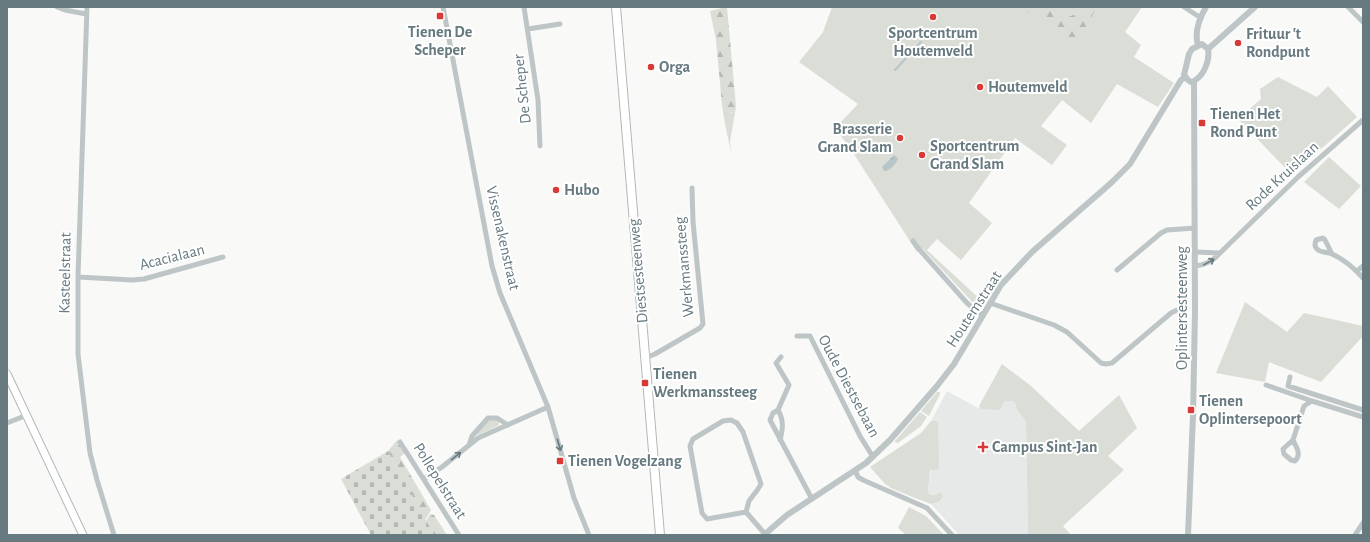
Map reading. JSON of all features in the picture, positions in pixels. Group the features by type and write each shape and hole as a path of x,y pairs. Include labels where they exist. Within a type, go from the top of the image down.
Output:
{"main road":[{"name":"Diestsesteenweg","path":"616,7 660,535"},
{"path":"7,374 83,535"}],"street":[{"path":"56,7 86,14"},
{"name":"Kasteelstraat","path":"86,7 78,277 78,354 90,447 97,480 114,535"},
{"name":"Vissenakenstraat","path":"443,7 492,266 500,293 548,407 574,498 589,535"},
{"name":"De Scheper","path":"524,7 538,100 540,146"},
{"path":"1184,7 1200,18"},
{"path":"1198,45 1196,37 1200,18 1206,7"},
{"path":"1208,49 1255,7"},
{"path":"1348,7 1363,22"},
{"name":"De Scheper","path":"528,29 560,24"},
{"path":"1202,44 1208,49 1209,56 1206,66 1198,79 1194,81 1188,80 1184,75 1189,54 1192,49 1202,44"},
{"name":"Houtemstraat","path":"764,534 787,515 873,457 913,414 937,386 962,351 1001,285 1019,265 1111,183 1130,164 1181,80 1186,77"},
{"name":"Oplintersesteenweg","path":"1188,535 1193,416 1195,266 1194,81"},
{"name":"Rode Kruislaan","path":"1195,266 1205,265 1215,259 1298,177 1363,120"},
{"name":"Werkmanssteeg","path":"645,358 655,354 700,328 703,324 692,222 692,188"},
{"path":"1117,270 1161,232 1195,228"},
{"path":"913,241 967,303 983,316"},
{"path":"1195,252 1220,253"},
{"path":"1332,254 1357,271 1363,278"},
{"name":"Acacialaan","path":"78,277 132,280 144,279 223,257"},
{"path":"1357,271 1363,266"},
{"path":"990,303 1054,325 1067,332 1101,362 1106,364 1112,363 1171,313 1177,310"},
{"name":"Oude Diestsebaan","path":"797,336 810,336 860,436 873,457"},
{"path":"781,357 776,364 789,385 778,410 772,413 770,420 812,499"},
{"path":"1290,378 1288,386 1363,410"},
{"path":"1266,385 1363,417"},
{"path":"1293,440 1304,406 1312,401"},
{"path":"424,479 442,467 478,438 548,407"},
{"path":"778,410 782,419 783,431 780,440"},
{"path":"7,423 27,415"},
{"path":"469,445 472,436 488,418 496,418 508,425"},
{"path":"731,420 737,424 743,432 761,484 749,502 746,512 707,519 702,513 690,446 693,439 723,421 731,420"},
{"name":"Pollepelstraat","path":"400,442 458,535"},
{"path":"855,470 858,477 862,480 927,508 952,535"},
{"path":"746,512 764,534"},
{"path":"1355,535 1363,523"}],"shaded area":[{"name":"Campus Sint-Jan","path":"947,391 980,409 997,410 1005,401 1012,401 1015,403 1026,421 1028,535 959,535 931,504 941,500 941,492 933,495 928,492 936,421 931,421"}],"green space":[{"path":"727,7 736,106 735,113 727,111 722,105 716,40 710,11"},
{"path":"832,7 1142,7 1125,32 1141,45 1134,57 1174,83 1158,107 1117,84 1091,123 1062,100 1041,126 1067,145 1052,165 1015,138 969,203 992,223 961,260 937,239 927,250 983,302 980,307 977,307 922,248 917,252 850,148 835,128 858,104 799,62 823,32"},
{"path":"1021,7 1059,7 1061,12 1067,17 1075,14 1081,7 1097,7 1081,33 1077,37 1067,39"},
{"path":"1278,77 1317,97 1328,86 1357,117 1292,175 1238,119 1261,99 1260,89"},
{"path":"722,105 731,113 735,113 730,141 731,152 725,124"},
{"path":"1329,157 1361,186 1339,209 1304,182"},
{"path":"1245,302 1287,332 1304,313 1363,326 1363,336 1321,382 1269,362 1265,382 1216,373"},
{"path":"1002,364 1031,386 1079,431 1119,395 1137,428 1108,456 1124,470 1063,526 1071,535 1028,535 1026,421 1018,411 1015,403 1012,401 1005,401 1000,409 997,410 980,409 979,406"},
{"path":"937,392 940,392 940,394 929,416 921,411"},
{"path":"920,412 927,417 921,426 898,443 895,442 895,441"},
{"path":"492,419 499,421 499,425 478,435 477,434 488,420"},
{"path":"931,421 938,422 939,467 938,470 930,470 928,492 931,495 934,495 941,492 943,497 939,502 931,504 891,488 885,484 870,467 921,433"},
{"path":"397,440 405,453 400,457 431,510 425,520 388,451"},
{"path":"388,451 434,535 371,535 341,479"},
{"path":"909,507 926,516 944,535 906,535 898,528"},
{"path":"430,514 434,515 447,535 434,535 426,521"}],"water":[{"path":"894,155 898,158 896,162 891,168 884,171 882,167"}],"waterway":[{"path":"895,70 921,42"}],"place":[{"name":"Tienen De Scheper","path":"440,16"},
{"name":"Sportcentrum Houtemveld","path":"933,17"},
{"name":"Frituur 't Rondpunt","path":"1238,43"},
{"name":"Orga","path":"651,67"},
{"name":"Houtemveld","path":"980,87"},
{"name":"Tienen Het Rond Punt","path":"1202,123"},
{"name":"Brasserie Grand Slam","path":"900,138"},
{"name":"Sportcentrum Grand Slam","path":"922,155"},
{"name":"Hubo","path":"556,190"},
{"name":"Tienen Werkmanssteeg","path":"645,383"},
{"name":"Tienen Oplintersepoort","path":"1191,410"},
{"name":"Campus Sint-Jan","path":"983,447"},
{"name":"Tienen Vogelzang","path":"560,461"}]}
